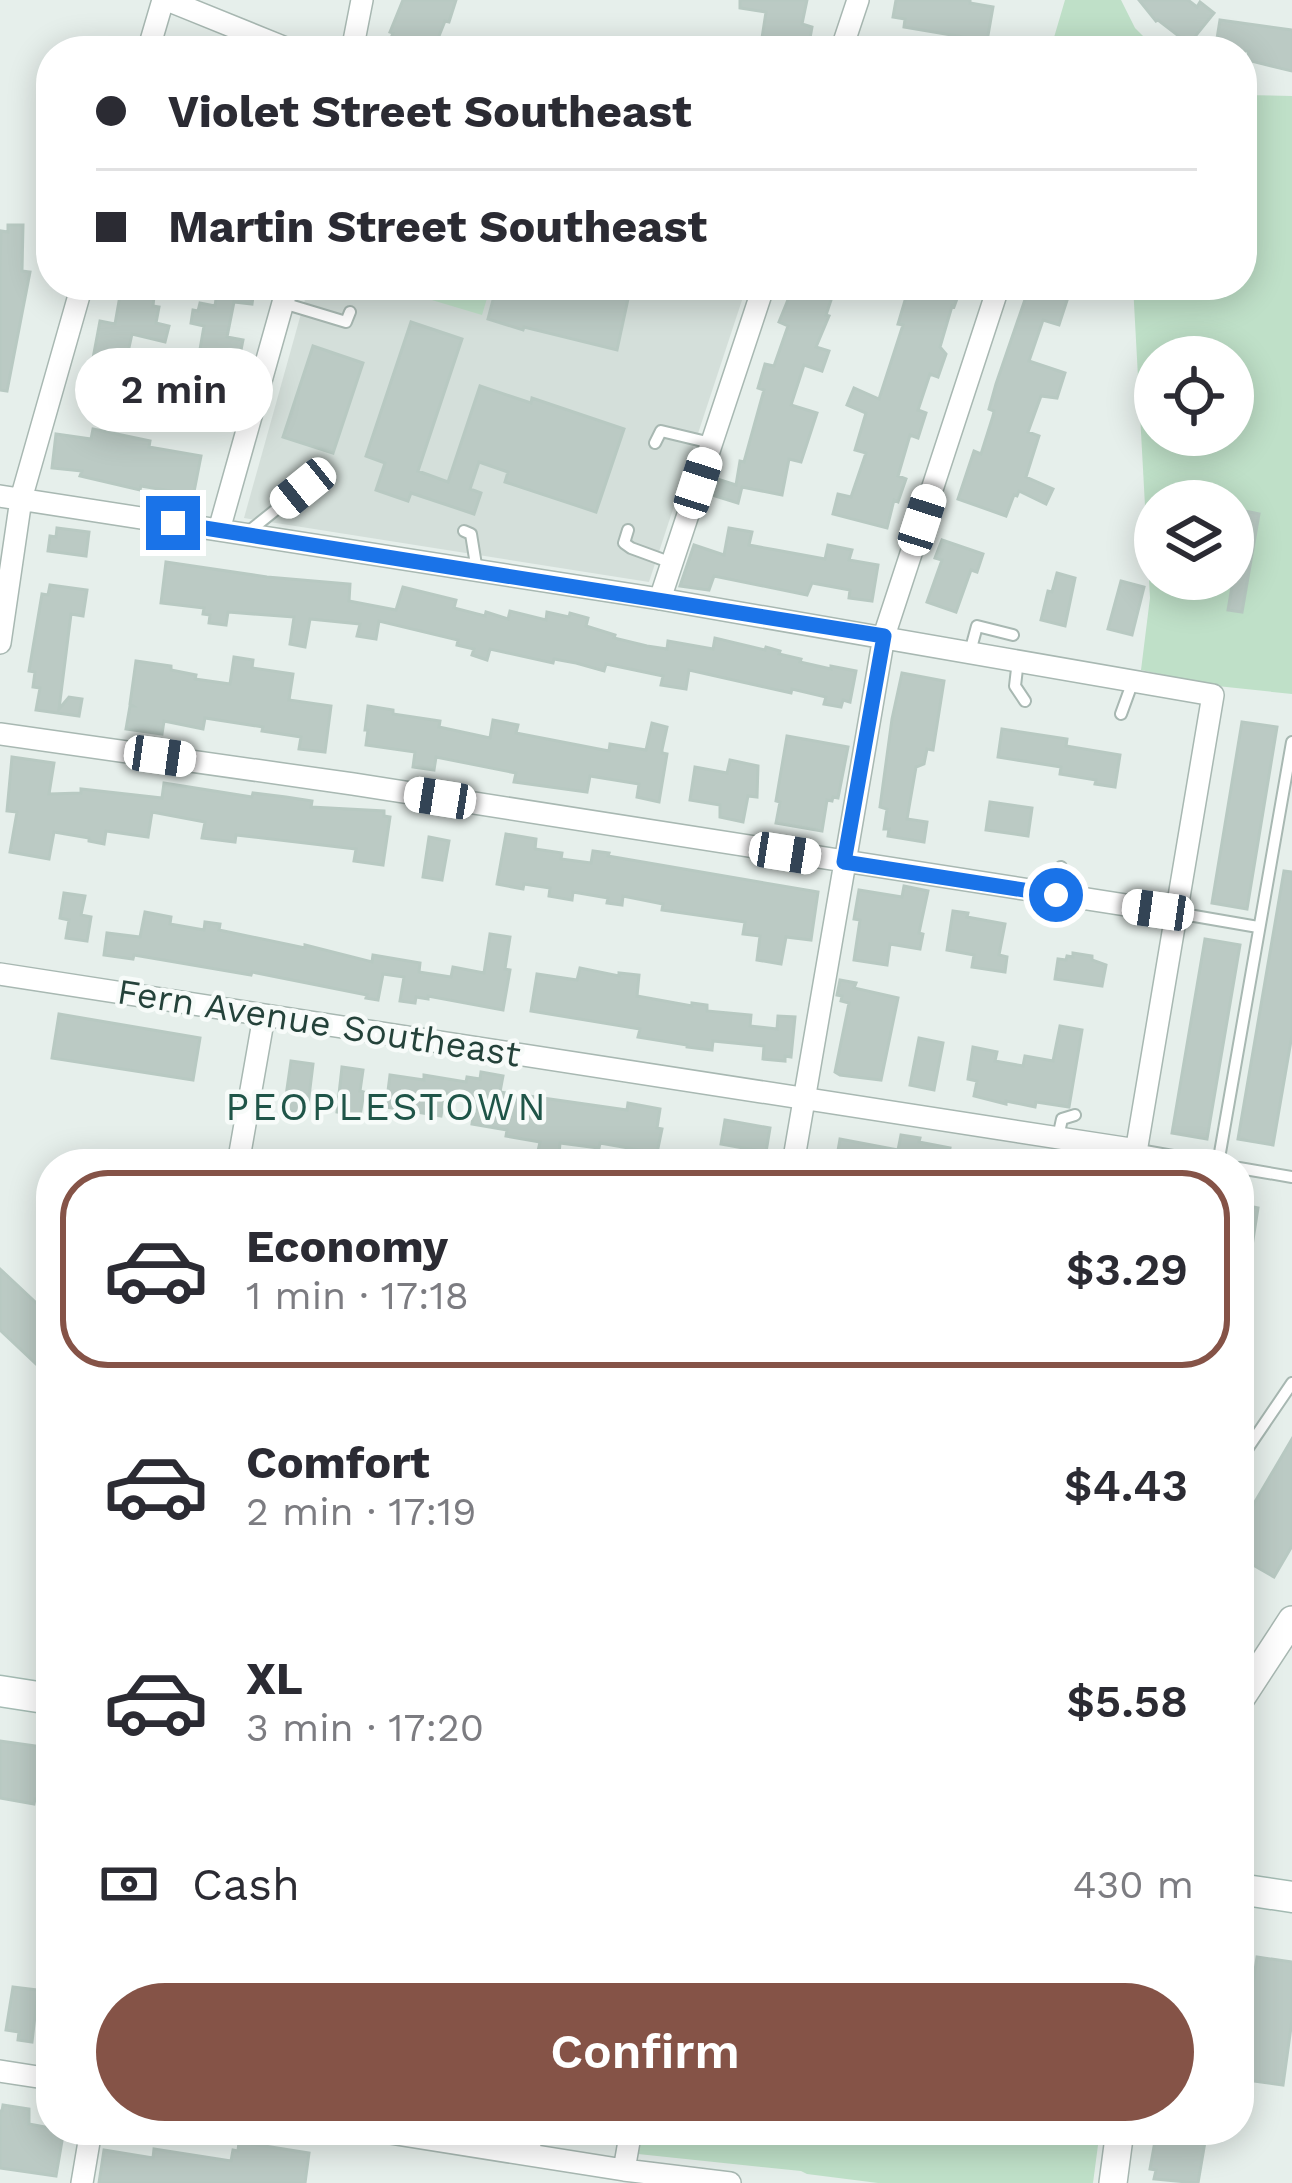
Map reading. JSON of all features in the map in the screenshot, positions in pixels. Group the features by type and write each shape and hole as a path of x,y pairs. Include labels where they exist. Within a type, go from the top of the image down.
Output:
{"main road":[{"path":"0,1691 36,1697"},
{"path":"1254,1891 1292,1897"}],"street":[{"path":"153,36 165,0 255,36"},
{"path":"355,36 362,0"},
{"path":"847,36 858,0"},
{"path":"0,643 11,498 77,300"},
{"path":"219,530 283,300"},
{"path":"660,599 759,300"},
{"path":"796,1149 884,636 926,521 994,300"},
{"path":"11,498 660,599 1214,695 1137,1149"},
{"path":"0,734 353,784 1177,913"},
{"name":"Fern Avenue Southeast","path":"0,974 1058,1137 1105,1149"},
{"path":"241,1149 264,1016"},
{"path":"1254,1678 1292,1620"},
{"path":"0,2071 36,2077"},
{"path":"82,2183 88,2145"},
{"path":"467,2145 730,2183"},
{"path":"624,2170 629,2145"},
{"path":"1113,2183 1118,2145"}],"lane":[{"path":"298,300 346,322 350,312"},
{"path":"655,442 661,430 711,443"},
{"path":"246,534 303,488 318,482"},
{"path":"628,530 625,543 631,548 672,563"},
{"path":"464,531 471,534 477,571"},
{"path":"970,652 977,626 1013,635"},
{"path":"1018,660 1015,686 1025,701"},
{"path":"1121,714 1132,681"},
{"path":"1221,1149 1292,742"},
{"path":"1056,895 1061,867"},
{"path":"1177,913 1258,927"},
{"path":"1058,1137 1062,1119 1075,1115"},
{"path":"1254,1171 1292,1177"},
{"path":"1254,1439 1292,1383"},
{"path":"534,2156 535,2145"}],"shaded area":[{"path":"305,300 742,300 649,582 244,518"}],"green space":[{"path":"1065,0 1121,0 1143,36 1054,36"},
{"path":"1257,95 1292,96 1292,694 1217,686 1141,670 1150,600 1254,600 1254,480 1144,480 1142,456 1254,456 1254,336 1136,336 1134,300 1257,300"},
{"path":"432,300 486,300 482,315"},
{"path":"640,2145 1098,2145 1093,2183 878,2183 638,2154"}],"building":[{"path":"403,0 456,0 439,36 392,36"},
{"path":"740,0 807,0 802,24 812,27 810,36 762,36 766,12 740,8"},
{"path":"896,0 970,0 993,7 988,36 904,27 905,19 893,17"},
{"path":"1139,0 1188,0 1197,7 1200,2 1214,13 1195,36 1179,36 1156,21"},
{"path":"1220,20 1292,30 1292,71 1257,62 1257,36 1217,36"},
{"path":"8,225 23,225 22,271 30,272 7,391 0,390 0,267 1,231 8,232"},
{"path":"119,300 154,300 153,306 159,307 156,323 169,326 165,342 132,334 126,361 134,363 129,384 95,375 97,370 91,369 100,321 115,324"},
{"path":"216,300 253,300 252,304 234,302 227,337 243,340 240,355 234,354 231,362 224,395 185,387 189,366 197,367 204,326 191,323 193,310 198,311 200,303 215,306"},
{"path":"493,300 628,300 617,350 488,319"},
{"path":"788,300 831,300 816,347 829,351 822,371 804,365 791,405 817,413 801,462 789,459 782,495 742,487 738,503 712,495 717,479 736,485 764,390 758,388 765,364 774,366 788,326 779,322"},
{"path":"905,300 957,300 940,347 946,354 938,377 930,374 918,410 926,413 918,438 910,435 898,476 906,479 887,528 833,514 838,494 851,497 866,453 855,450 866,413 847,405 854,388 879,399 903,325 898,324"},
{"path":"1025,300 1067,300 1059,325 1043,320 1029,361 1065,373 1057,398 1041,396 1028,432 1039,436 1026,477 1053,489 1046,504 1019,491 1006,516 958,499 974,451 981,454 993,416 989,409"},
{"path":"411,322 462,339 418,471 448,482 480,386 624,429 596,512 505,482 508,472 479,462 470,489 481,493 474,514 411,493 408,501 376,490 385,463 366,456"},
{"path":"313,346 363,363 333,453 283,437"},
{"path":"93,429 150,441 149,447 201,456 192,502 175,498 176,492 141,486 140,490 80,476 82,471 52,468 56,434 91,439"},
{"path":"57,528 89,532 86,556 48,551 50,536 56,537"},
{"path":"729,528 752,532 749,545 825,559 828,545 852,550 849,560 878,565 872,601 849,598 850,590 812,583 807,595 714,576 709,590 680,586 694,545 724,555"},
{"path":"942,540 983,554 977,572 971,570 956,612 927,602 942,560 935,558"},
{"path":"166,562 350,584 349,601 396,610 403,587 456,600 454,608 485,616 486,612 508,619 510,611 546,620 547,612 569,617 570,613 588,618 586,626 614,638 647,646 667,649 668,641 713,649 715,638 766,647 800,662 856,671 850,702 843,700 841,707 824,704 826,697 689,670 686,689 661,685 663,676 606,664 604,671 490,649 487,660 472,655 474,649 457,645 458,640 379,621 376,639 357,636 360,624 310,619 305,647 290,644 294,617 228,612 226,625 209,623 204,608 161,603"},
{"path":"1057,573 1075,578 1065,626 1041,620"},
{"path":"1121,581 1134,584 1134,600 1141,600 1132,635 1108,629"},
{"path":"50,585 87,590 83,616 71,614 59,709 69,697 82,699 79,716 36,710 40,688 33,687 35,672 29,671 42,594 48,595"},
{"path":"1230,600 1244,600 1242,612 1228,610"},
{"path":"234,657 253,660 252,668 293,674 289,700 331,706 325,752 299,749 301,737 205,718 203,729 164,721 162,734 126,729 136,661 230,684"},
{"path":"902,673 944,681 933,750 927,749 924,764 916,767 907,819 927,822 924,842 888,836 889,829 884,829 887,809 880,807"},
{"path":"368,706 440,721 439,727 490,738 493,720 518,725 516,733 609,751 610,744 646,750 652,723 667,727 659,802 637,797 639,784 590,776 587,792 514,782 516,773 436,757 434,770 413,767 415,752 366,745"},
{"path":"1242,722 1277,727 1247,909 1212,903"},
{"path":"1002,729 1067,739 1066,746 1120,755 1115,787 1060,774 1061,767 998,757"},
{"path":"787,736 848,747 838,798 827,800 822,831 776,823"},
{"path":"12,757 54,763 49,794 81,793 81,789 162,798 164,783 312,801 311,807 384,811 390,817 383,865 354,861 356,849 236,835 235,842 202,838 205,822 152,812 148,837 106,831 104,844 54,832 49,859 10,852 17,812 7,811"},
{"path":"730,760 758,766 757,797 748,796 743,822 720,817 720,805 690,800 695,767 727,773"},
{"path":"990,802 1032,808 1028,836 986,830"},
{"path":"506,834 536,839 535,849 562,853 561,859 591,863 593,851 609,853 818,892 811,940 786,937 781,964 757,960 760,936 743,934 745,922 662,910 663,904 623,896 622,905 573,892 572,900 549,896 550,888 497,884"},
{"path":"429,837 449,841 442,880 423,877"},
{"path":"1284,871 1292,872 1292,1035 1273,1145 1238,1139"},
{"path":"904,886 928,891 920,949 890,944 887,965 854,960 859,890 902,897"},
{"path":"64,893 85,896 81,915 91,917 87,941 66,938 69,920 60,918"},
{"path":"953,911 1005,924 999,955 1007,957 1005,972 972,967 974,955 947,950"},
{"path":"145,912 171,917 170,924 204,930 205,922 220,924 219,930 372,962 373,955 420,963 419,972 451,977 453,967 484,973 490,934 510,937 503,1010 428,996 416,997 415,1003 400,1001 404,977 383,974 378,1000 252,972 104,955 107,933 140,937"},
{"path":"1205,939 1240,945 1207,1139 1172,1133"},
{"path":"1073,953 1092,956 1106,965 1102,986 1055,979 1058,959 1066,960"},
{"path":"580,968 639,975 637,996 751,1015 750,1026 777,1029 778,1016 795,1017 791,1057 763,1059 764,1046 713,1041 712,1050 687,1047 638,1037 640,1029 531,1011 537,974 577,980"},
{"path":"840,980 898,998 881,1080 835,1072 849,1003 837,995"},
{"path":"59,1014 200,1038 193,1080 52,1058"},
{"path":"1060,1026 1082,1030 1069,1107 1006,1104 974,1096 977,1081 968,1079 973,1047 997,1052 995,1061 1023,1066 1025,1056 1053,1061"},
{"path":"919,1038 943,1043 934,1090 910,1085"},
{"path":"291,1061 313,1064 307,1113 284,1110"},
{"path":"342,1067 363,1070 360,1116 337,1112"},
{"path":"481,1072 503,1076 500,1092 627,1110 628,1103 660,1109 658,1149 560,1143 559,1149 538,1149 540,1142 472,1124 476,1098 445,1093 441,1116 386,1107 390,1075 466,1082 467,1077 480,1079"},
{"path":"725,1120 770,1128 766,1149 721,1144"},
{"path":"901,1135 950,1148 950,1149 898,1149"},
{"path":"840,1139 893,1149 838,1149"},
{"path":"0,1269 36,1303 36,1364 0,1330"},
{"path":"1292,1439 1292,1546 1274,1577 1254,1566 1254,1504"},
{"path":"0,1741 36,1746 34,1804 0,1798"},
{"path":"1257,1957 1292,1962 1292,2020 1283,2085 1254,2081"},
{"path":"13,1987 36,1990 32,2042 18,2040 19,2032 6,2030"},
{"path":"3,2105 29,2109 29,2124 36,2125 36,2145 61,2145 56,2176 0,2168"},
{"path":"239,2145 258,2145 309,2153 305,2183 99,2183 104,2150 153,2158 154,2149 231,2161 233,2150 238,2151"},
{"path":"1154,2145 1204,2145 1198,2183 1154,2179 1156,2170 1150,2169"}],"district":[{"name":"PEOPLESTOWN","path":"387,1106"}],"route":[{"path":"173,523 884,636 844,862 1056,895"}]}
